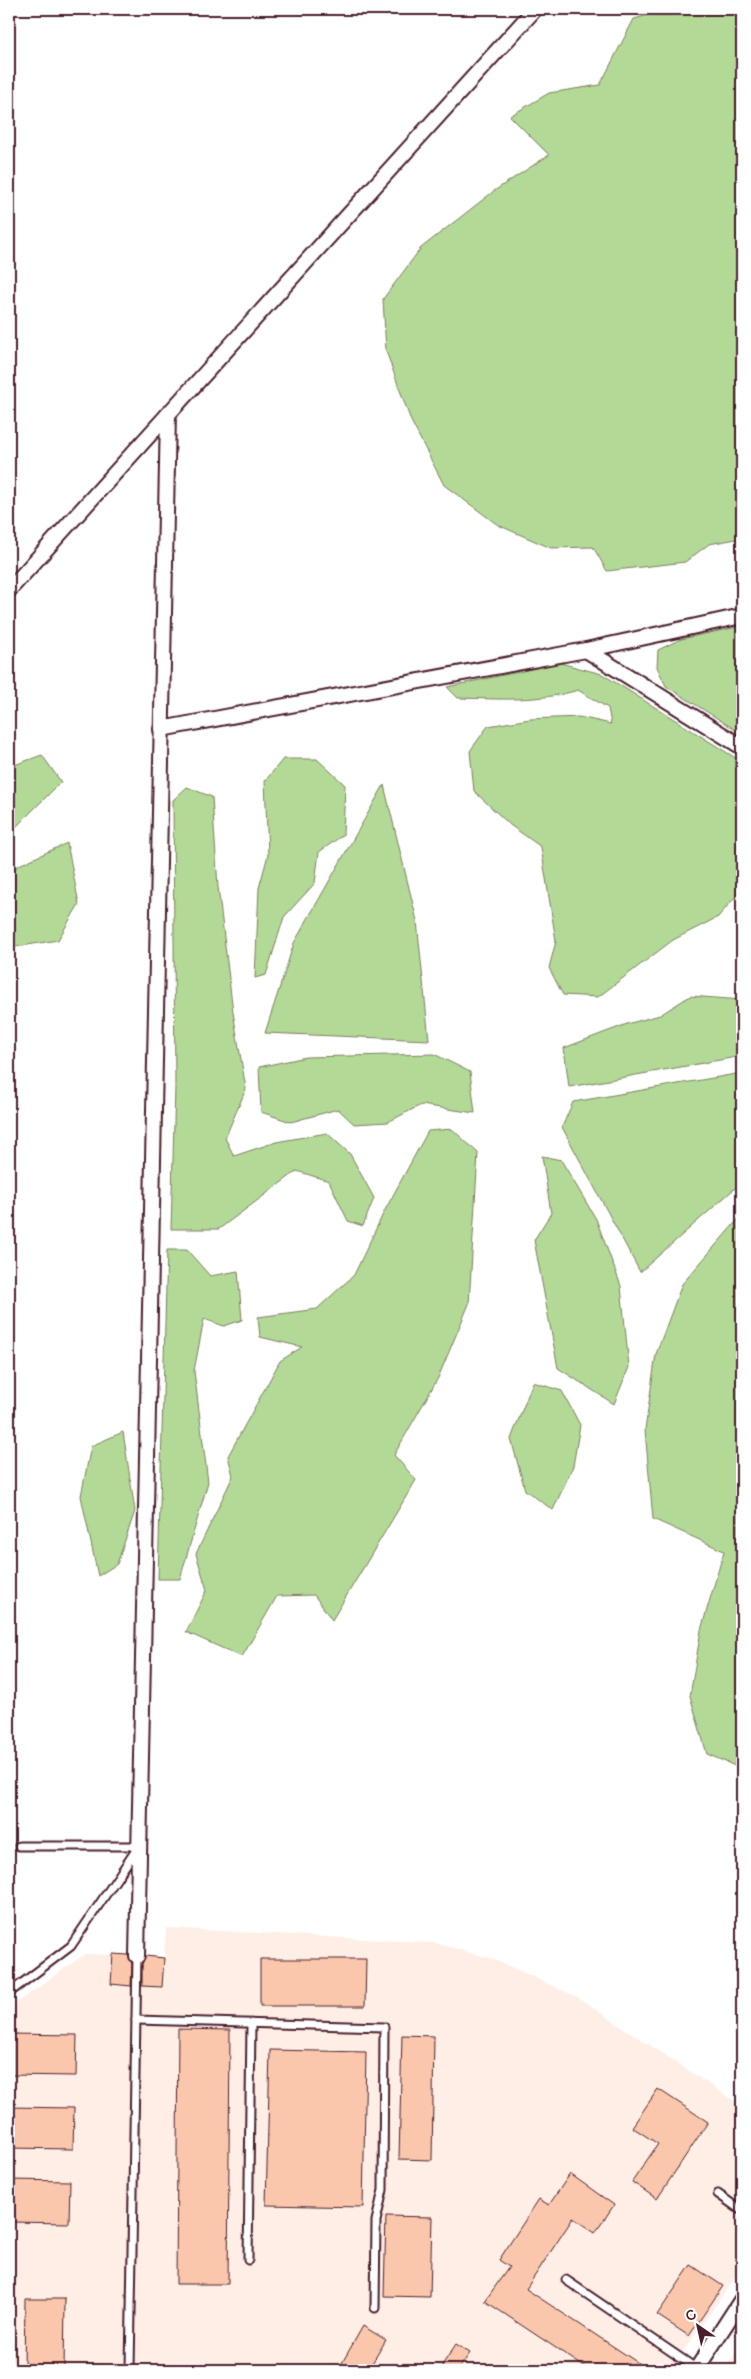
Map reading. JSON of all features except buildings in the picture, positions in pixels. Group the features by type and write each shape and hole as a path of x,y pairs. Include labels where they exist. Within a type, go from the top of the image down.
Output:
{"street":[{"path":"9,590 535,9"},
{"path":"137,1956 168,414"},
{"path":"161,730 586,650 742,616"},
{"path":"586,650 742,748"},
{"path":"697,2370 742,2299"}],"lane":[{"path":"19,1846 139,1846"},
{"path":"9,1993 71,1946 139,1846"},
{"path":"130,2370 137,1956"},
{"path":"136,2020 384,2028 383,2190 376,2220 374,2308"},
{"path":"248,2260 251,2024"},
{"path":"718,2194 742,2211"},
{"path":"566,2280 697,2370"}],"shaded area":[{"path":"166,1928 435,1943 493,1959 577,1997 742,2106 742,2267 671,2370 9,2370 9,2008 85,1954 164,1957"},
{"path":"742,2343 742,2370 724,2370"}],"green space":[{"path":"670,9 742,9 742,538 709,544 685,562 607,571 593,547 551,548 498,525 444,485 411,421 386,351 383,299 421,248 494,191 549,155 510,116 549,93 600,85 634,19"},
{"path":"742,626 742,734 666,686 657,667 658,650 681,639"},
{"path":"560,663 602,674 742,762 742,889 718,917 673,940 598,997 563,995 549,968 556,941 541,847 510,825 474,791 470,751 488,726 530,719 579,717 611,724 608,708 578,690 534,698 489,699 458,698 447,687"},
{"path":"42,755 61,782 9,834 9,767"},
{"path":"283,759 317,759 345,785 343,835 319,852 315,883 284,917 266,975 255,978 259,888 268,855 265,781"},
{"path":"384,785 417,921 429,1040 265,1033 294,943"},
{"path":"187,787 212,797 218,887 233,1012 246,1089 225,1138 234,1156 276,1142 327,1133 350,1154 374,1198 363,1226 348,1221 329,1181 297,1171 219,1229 171,1229 175,1087 173,800"},
{"path":"67,843 79,904 58,940 9,948 9,879 17,866"},
{"path":"690,996 742,1000 742,1056 569,1087 564,1048 627,1024 660,1015"},
{"path":"434,1054 470,1072 475,1113 421,1105 388,1122 354,1124 338,1109 291,1122 261,1112 259,1067 306,1057"},
{"path":"742,1073 742,1182 640,1272 562,1127 573,1102"},
{"path":"452,1129 478,1153 469,1304 438,1378 394,1455 416,1480 332,1620 314,1595 277,1596 242,1657 186,1632 207,1590 196,1554 233,1476 228,1456 280,1361 302,1347 260,1337 258,1317 317,1309 354,1275 384,1212 428,1131"},
{"path":"542,1156 561,1160 596,1219 621,1286 629,1367 614,1404 558,1368 534,1240 551,1213"},
{"path":"742,1215 742,1769 707,1754 690,1696 701,1630 724,1551 653,1519 645,1430 656,1354 682,1284"},
{"path":"167,1250 187,1250 210,1276 238,1271 242,1320 224,1326 204,1319 194,1371 208,1482 180,1579 158,1579"},
{"path":"533,1382 562,1391 580,1425 573,1466 553,1510 525,1490 511,1439"},
{"path":"123,1432 135,1511 117,1564 98,1576 81,1496 91,1446"}]}
